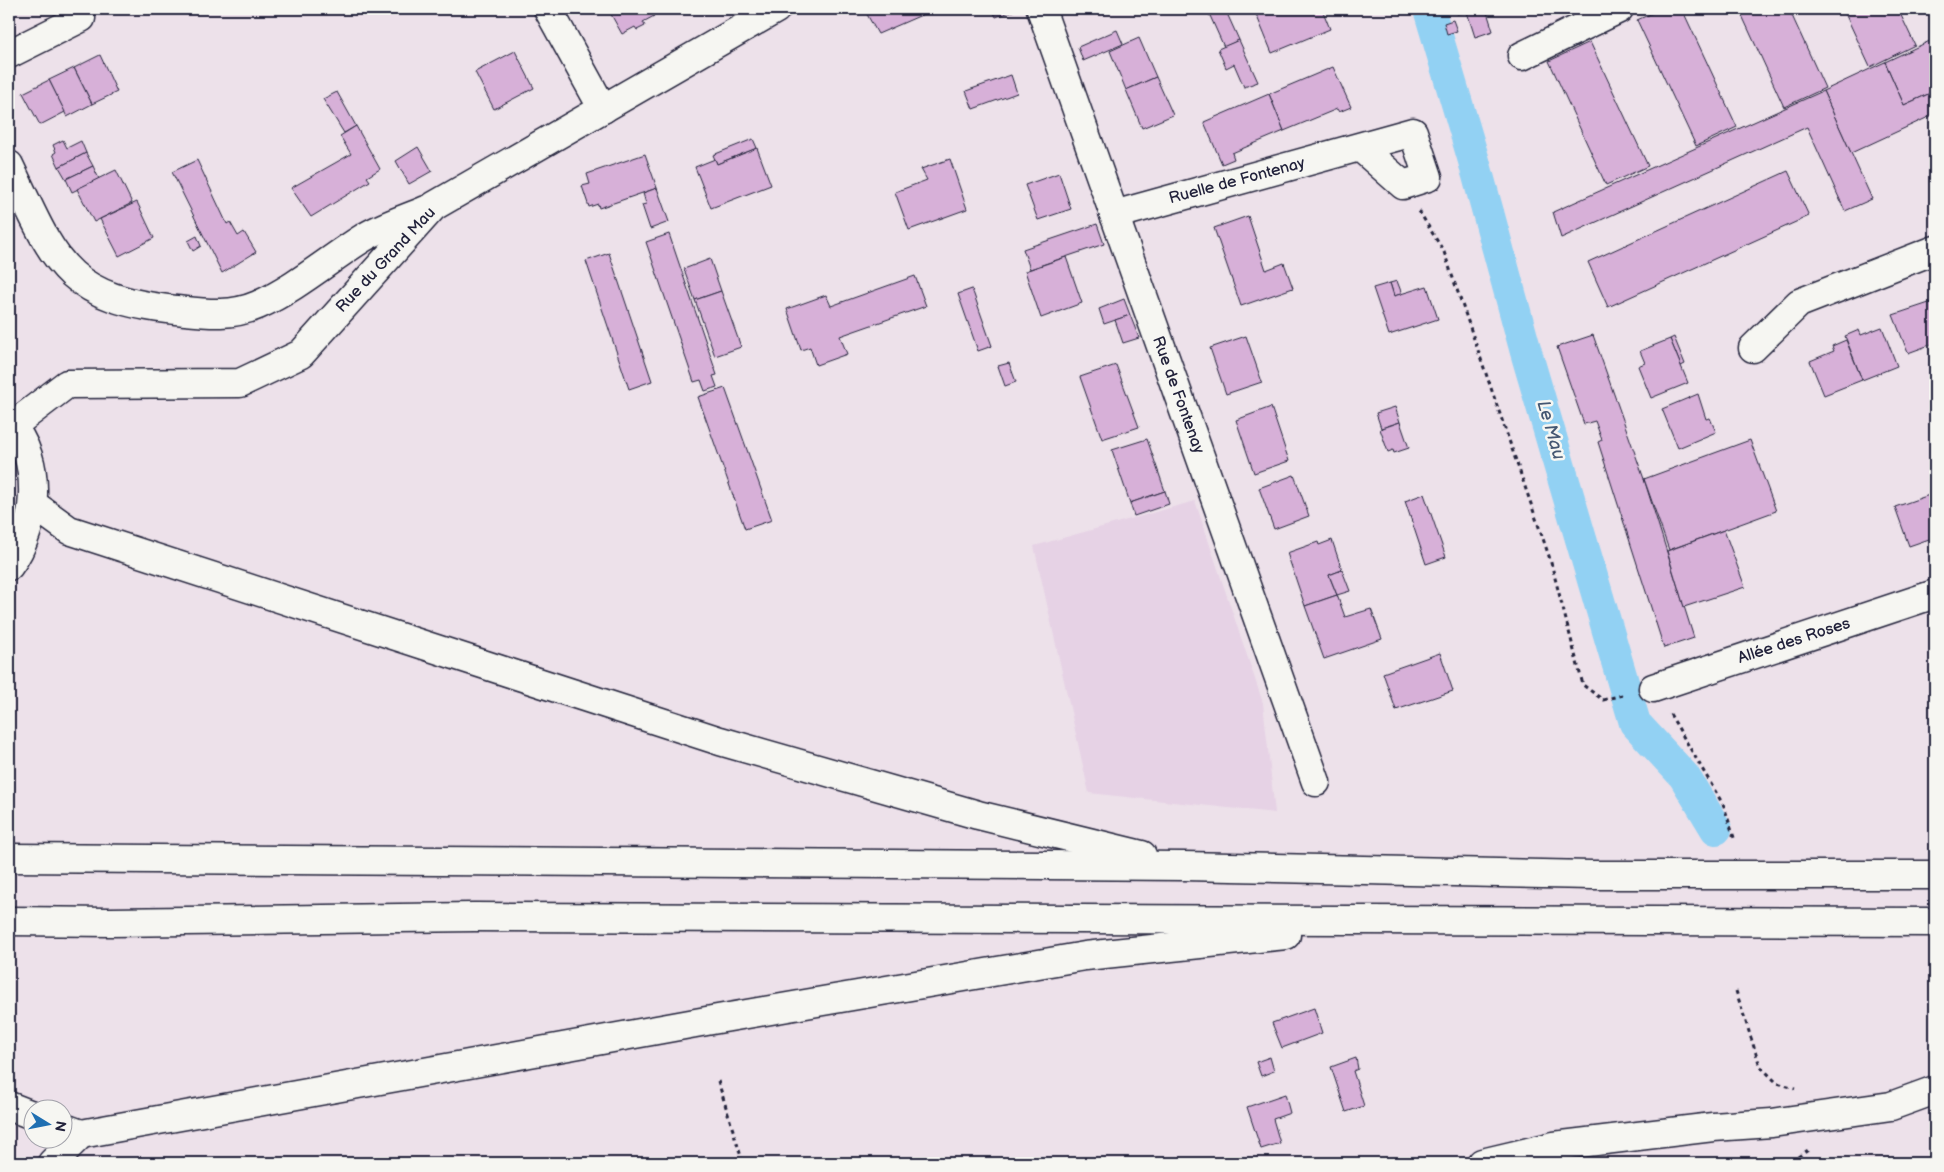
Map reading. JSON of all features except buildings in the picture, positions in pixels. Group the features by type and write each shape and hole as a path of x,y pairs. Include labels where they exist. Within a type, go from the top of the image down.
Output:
{"main road":[{"path":"548,9 603,109"},
{"name":"Rue du Grand Mau","path":"10,425 67,384 240,383 301,354 434,206 484,175 776,9"},
{"name":"Rue de Fontenay","path":"1041,9 1316,782"},
{"path":"1522,56 1619,9"},
{"path":"9,54 80,18"},
{"name":"Ruelle de Fontenay","path":"1114,215 1413,132 1428,177 1403,185"},
{"path":"1360,147 1403,185"},
{"path":"9,166 56,259 69,273 87,287 123,300 172,310 225,315 261,303 302,280 365,236 434,206"},
{"path":"1753,348 1799,303 1935,250"},
{"path":"9,566 26,536 33,504 30,468 25,450 10,425"},
{"path":"33,504 69,530 720,741 978,815 1184,866"},
{"name":"Allée des Roses","path":"1652,688 1935,594"},
{"path":"9,858 1184,866 1591,875 1935,875"},
{"path":"9,921 111,922 474,917 1935,922"},
{"path":"72,1130 1085,956 1430,920"},
{"path":"1482,1163 1554,1146 1713,1127 1772,1123 1891,1106 1935,1090"},
{"path":"9,1106 22,1111"},
{"path":"52,1163 60,1150"}],"path":[{"path":"1403,185 1444,252 1550,559 1583,685 1603,700"},
{"path":"1652,688 1679,728 1724,806 1735,841"},
{"path":"1736,991 1760,1066 1777,1083 1803,1090"},
{"path":"718,1081 742,1163"},
{"path":"1793,1163 1795,1159 1826,1140 1838,1113"}],"shaded area":[{"path":"1195,501 1263,703 1275,813 1089,793 1034,546"}],"waterway":[{"name":"Le Mau","path":"1429,9 1474,161 1526,352 1635,723 1684,776 1716,829"}]}
